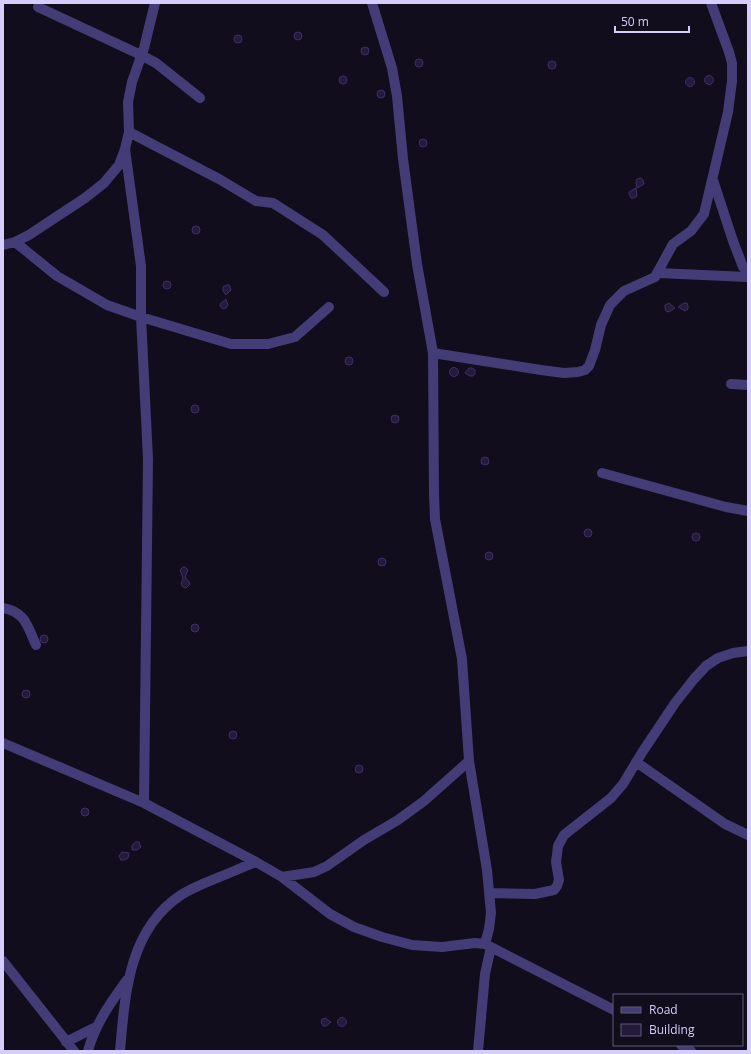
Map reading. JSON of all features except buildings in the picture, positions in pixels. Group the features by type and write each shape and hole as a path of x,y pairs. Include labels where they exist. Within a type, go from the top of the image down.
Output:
{"street":[{"path":"3,245 15,242 29,235 104,183 119,165 126,149 129,132 128,102 132,82 141,55 154,3"},
{"path":"372,3 392,68 397,96 403,159 417,264 433,353 435,519 462,660 469,761 490,893 491,913 478,1051"},
{"path":"433,353 541,370 564,372 578,372 585,370 589,366 595,350 601,325 610,305 624,291 650,279 658,273 673,244 690,231 704,214 731,98 732,63 727,43 711,3"},
{"path":"38,8 156,63 200,98"},
{"path":"129,132 219,178 256,201 273,203 323,235 384,292"},
{"path":"126,149 141,266 141,317 148,459 144,803"},
{"path":"713,180 733,241 743,267 748,272"},
{"path":"15,242 57,276 107,305 141,317 231,344 268,344 295,337 329,307"},
{"path":"658,273 748,277"},
{"path":"731,384 748,386"},
{"path":"602,473 726,507 748,511"},
{"path":"3,608 19,613 36,644"},
{"path":"490,893 535,894 554,890 558,886 559,880 556,862 558,846 564,835 611,798 623,784 675,703 698,674 706,666 718,658 733,653 748,651"},
{"path":"3,743 144,803 282,877 330,914 354,927 382,938 412,945 442,947 475,943 488,945 613,1009"},
{"path":"282,877 314,872 327,866 364,840 398,820 424,801 469,761"},
{"path":"636,762 725,824 748,836"},
{"path":"120,1051 122,1023 132,962 144,936 155,920 170,903 193,888 256,862"},
{"path":"3,961 74,1051"},
{"path":"88,1051 96,1028 110,1004 129,978"},
{"path":"66,1042 96,1028"},
{"path":"683,1046 692,1051"}]}
